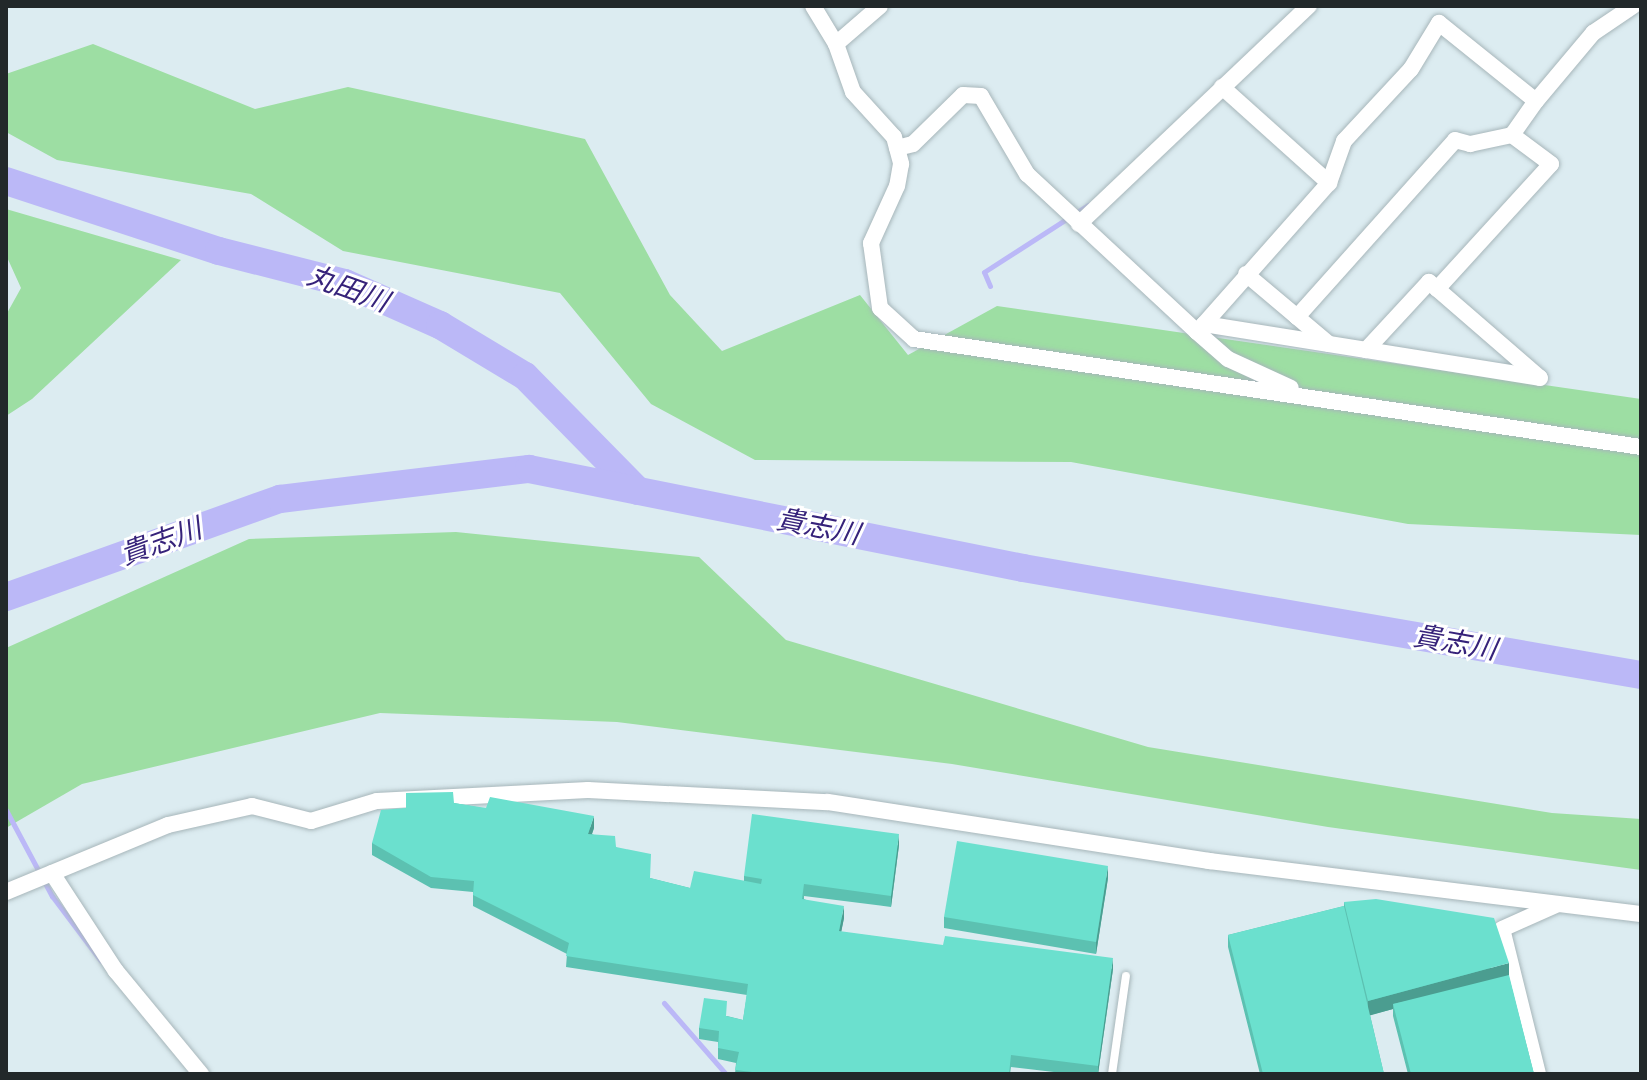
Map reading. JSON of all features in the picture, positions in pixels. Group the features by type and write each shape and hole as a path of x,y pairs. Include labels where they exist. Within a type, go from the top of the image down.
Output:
{"street":[{"path":"813,6 836,44 853,92 894,137 897,186 871,243 880,308 914,339 1641,447"},
{"path":"836,44 880,6"},
{"path":"1079,224 1309,6"},
{"path":"1297,317 1455,140 1470,144 1512,135 1593,33 1633,6"},
{"path":"1200,328 1329,183 1344,141 1411,69 1439,23 1536,101"},
{"path":"1222,87 1329,183"},
{"path":"897,148 913,144 963,95 981,96 1027,174 1079,224 1200,328 1228,359 1300,395"},
{"path":"1437,289 1551,164 1512,135"},
{"path":"1246,274 1329,344"},
{"path":"1200,328 1329,344 1366,350 1540,378 1429,282 1366,350"},
{"path":"6,892 168,825 252,806 311,821 377,801 588,790 828,802 1209,861 1641,914"},
{"path":"52,873 116,971 201,1074"},
{"path":"1538,1074 1502,929 1559,903"}],"lane":[{"path":"1112,1074 1126,976"}],"green space":[{"path":"93,44 255,109 348,87 585,139 670,295 722,351 860,295 908,355 997,306 1641,399 1641,535 1408,524 1071,462 755,460 651,404 560,293 343,251 251,194 57,160 6,132 6,74"},
{"path":"6,209 181,260 32,399 6,416 6,315 21,288 6,255"},
{"path":"456,532 699,557 786,640 1148,747 1552,813 1641,819 1641,870 1328,827 952,764 617,722 380,713 82,784 6,828 6,648 249,539"}],"building":[{"path":"453,792 454,803 486,808 490,797 594,816 588,834 615,836 616,847 651,854 650,878 690,888 694,871 761,884 762,879 744,876 752,814 899,834 891,896 804,884 802,899 844,906 839,931 943,945 945,936 1113,958 1098,1066 1011,1055 1009,1074 769,1074 735,1070 739,1052 718,1048 719,1031 699,1028 704,998 727,1001 726,1016 743,1020 748,984 566,956 569,943 473,895 474,881 431,877 372,843 381,810 406,808 406,793"},
{"path":"957,841 1108,866 1096,942 944,917"},
{"path":"1376,899 1494,918 1509,963 1368,1001 1344,902"},
{"path":"1344,906 1384,1074 1263,1074 1228,935"},
{"path":"1509,975 1534,1074 1411,1074 1393,1004"}],"waterway":[{"name":"丸田川","path":"6,181 219,251 345,283 440,325 525,376 638,491"},
{"path":"990,286 984,272 1088,205"},
{"name":"貴志川","path":"6,597 280,499 529,469 1023,568 1641,675"},
{"path":"6,810 52,896 101,961"},
{"path":"664,1003 726,1074"}]}
